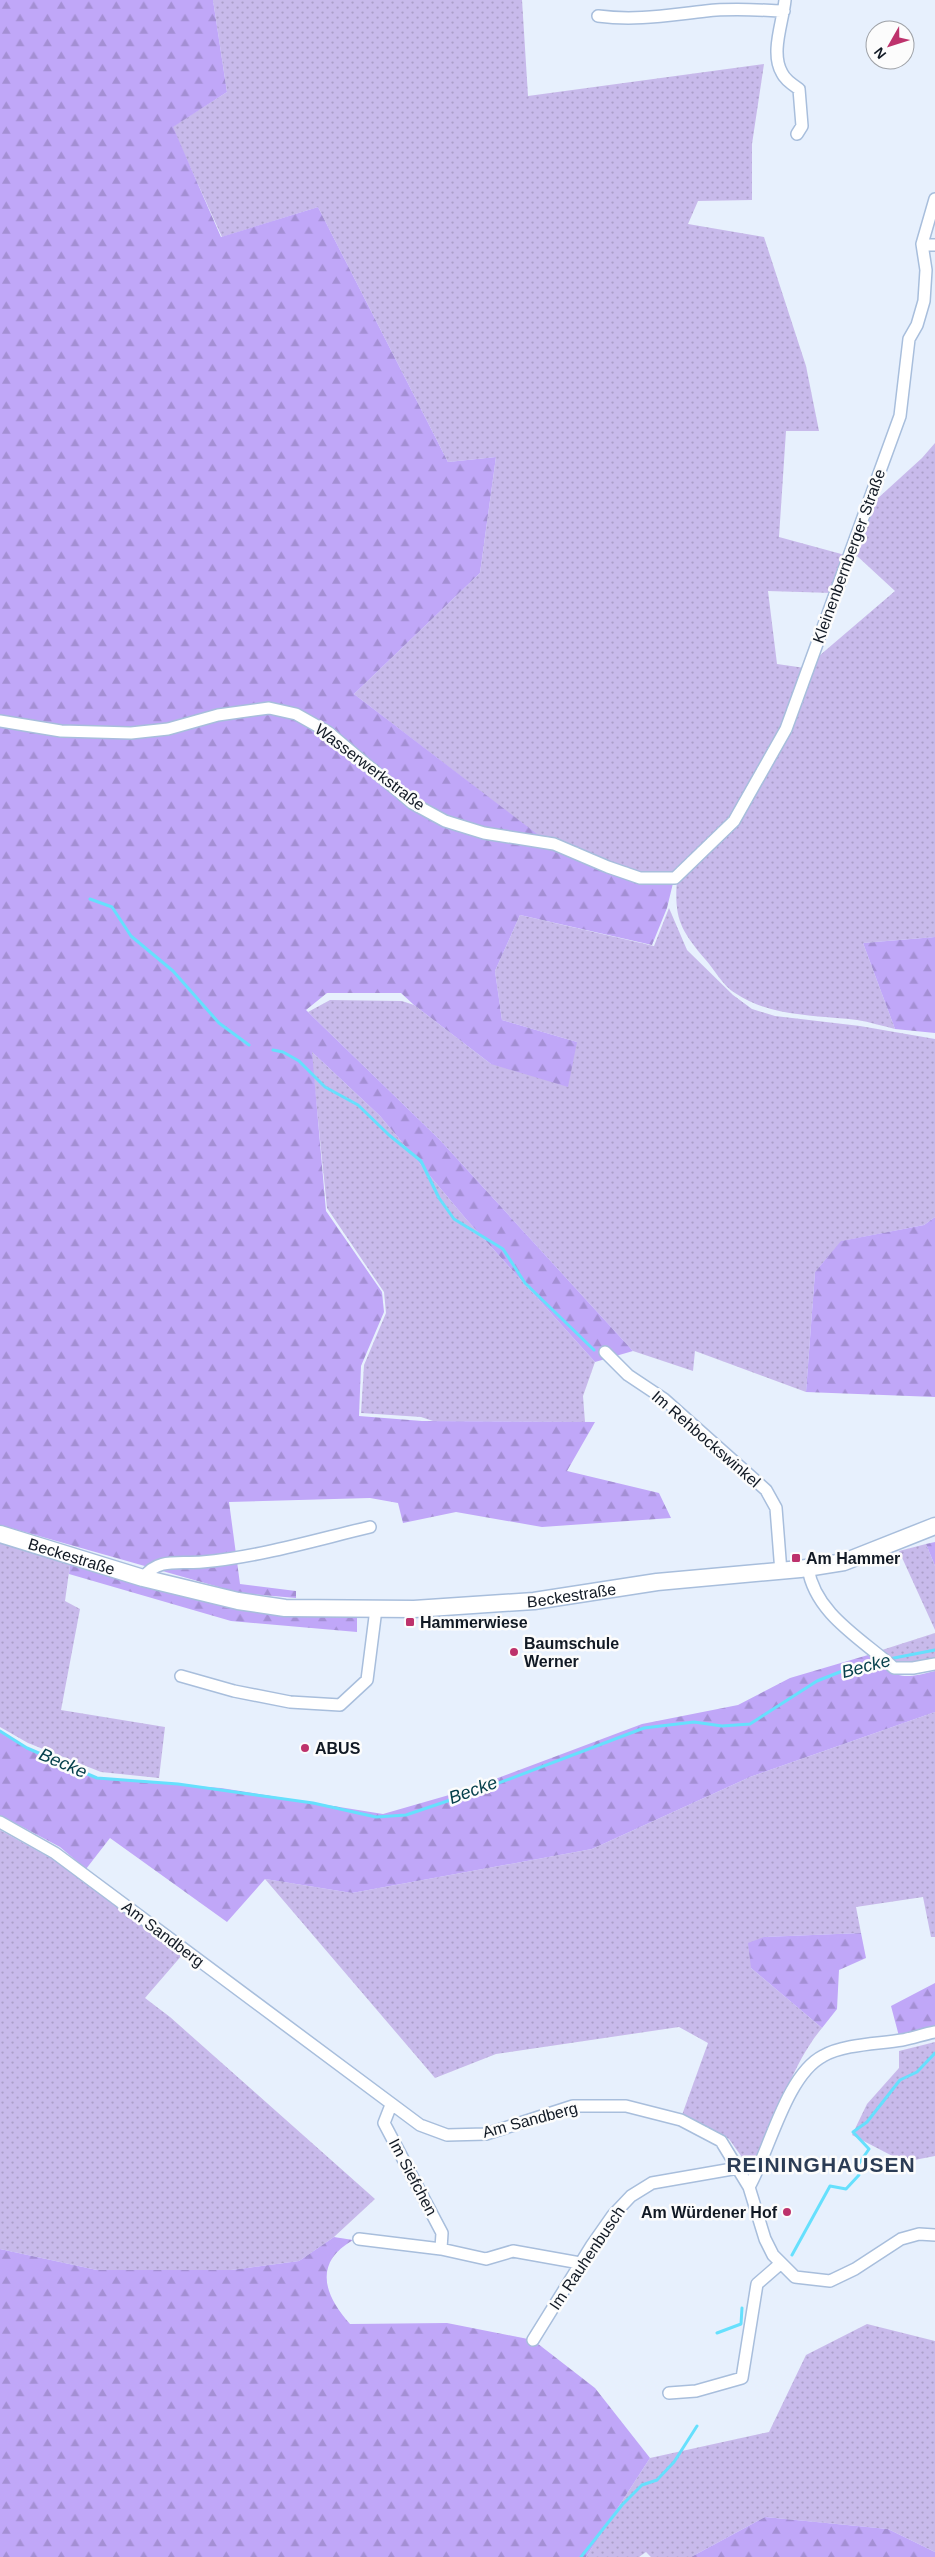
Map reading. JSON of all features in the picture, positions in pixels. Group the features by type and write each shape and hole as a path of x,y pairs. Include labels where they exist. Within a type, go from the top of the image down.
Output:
{"main road":[{"name":"Beckestraße","path":"0,1534 143,1578 238,1601 285,1608 414,1609 534,1601 657,1582 808,1568 844,1562 935,1526"}],"street":[{"path":"598,16 622,19 657,18 706,11 784,5 778,47 778,66 783,76 799,89 802,126 798,134"},
{"name":"Kleinenbernberger Straße","path":"675,878 734,821 786,729 900,416 909,339 917,325 924,301 926,270 922,244 935,199"},
{"path":"922,244 935,245"},
{"name":"Wasserwerkstraße","path":"0,721 62,730 131,733 168,729 218,715 269,708 296,714 328,732 412,802 445,821 484,833 554,844 640,878 675,878"},
{"name":"Im Rehbockswinkel","path":"605,1352 628,1376 664,1399 766,1490 776,1508 781,1572"},
{"path":"143,1578 151,1567 160,1564 202,1562 247,1555 370,1527"},
{"path":"808,1568 811,1584 826,1608 891,1666 894,1668 913,1668 935,1664"},
{"path":"181,1676 234,1691 290,1702 340,1704 367,1680 376,1609"},
{"name":"Am Sandberg","path":"0,1822 55,1853 420,2125 447,2135 486,2134 574,2106 626,2106 681,2120 720,2140 749,2187 765,2239 780,2264 795,2277 830,2281 855,2269 901,2239 919,2234 935,2236"},
{"path":"749,2187 761,2167 785,2102 811,2065 823,2055 875,2042 900,2040 935,2032"},
{"name":"Im Siefchen","path":"391,2105 384,2123 442,2233 442,2249"},
{"name":"Im Rauhenbusch","path":"533,2340 580,2263 613,2215 631,2196 652,2184 738,2168"},
{"path":"359,2240 442,2249 486,2259 513,2251 580,2263"},
{"path":"669,2393 696,2390 742,2378 757,2284 780,2264"}],"shaded area":[{"path":"213,0 522,0 528,96 764,64 752,144 752,200 698,201 688,224 764,237 806,366 819,431 786,431 779,537 845,555 833,593 768,591 777,664 805,668 783,727 732,818 673,874 640,875 545,841 354,694 480,573 496,457 448,462 318,207 222,237 172,127 227,92"},
{"path":"935,443 935,937 863,943 895,1029 857,1020 794,1014 763,1007 731,990 684,931 678,914 677,879 737,823 812,662 895,591 856,555 877,499 922,458"},
{"path":"669,908 687,950 733,995 752,1009 775,1016 860,1026 935,1039 935,1217 924,1225 842,1241 815,1272 806,1392 695,1351 693,1371 633,1351 439,1139 308,1012 330,1000 402,1001 414,1005 491,1064 577,1042 502,1020 495,971 520,915 654,946"},
{"path":"311,1051 380,1116 466,1219 595,1362 583,1396 585,1422 433,1421 421,1417 361,1413 364,1365 386,1313 384,1292 327,1208"},
{"path":"0,1541 70,1565 65,1601 80,1609 61,1710 165,1727 159,1778 101,1772 28,1743 0,1727"},
{"path":"926,1544 935,1566 935,1630 899,1551"},
{"path":"935,1633 935,1658 916,1663 896,1664 882,1650"},
{"path":"935,1712 935,1937 931,1937 923,1897 856,1907 861,1933 764,1937 751,1968 822,2028 800,2061 768,2132 749,2167 729,2139 682,2115 708,2043 679,2027 496,2054 435,2078 265,1879 352,1893 592,1849 750,1777"},
{"path":"0,1830 54,1860 183,1954 145,1998 170,2017 375,2199 334,2237 299,2261 231,2270 97,2270 0,2249"},
{"path":"935,2042 935,2156 904,2162 852,2135 867,2104 899,2068 899,2051"},
{"path":"867,2324 935,2341 935,2552 888,2529 765,2517 691,2557 651,2557 646,2552 639,2557 586,2557 650,2458 769,2432 806,2355"}],"green space":[{"path":"0,0 213,0 227,92 173,127 221,237 318,207 448,462 496,457 480,573 354,694 554,847 604,868 674,879 667,908 652,945 520,915 495,971 502,1020 577,1042 568,1087 491,1064 401,993 327,993 306,1010 439,1139 633,1351 595,1362 466,1219 380,1116 312,1052 326,1211 382,1292 384,1312 361,1366 359,1416 422,1421 595,1422 567,1471 659,1493 671,1518 542,1527 456,1512 403,1523 398,1503 370,1498 229,1502 240,1584 296,1591 296,1598 240,1593 0,1525"},
{"path":"935,937 935,1033 895,1029 863,943"},
{"path":"935,1217 935,1397 806,1392 815,1272 841,1241 924,1225"},
{"path":"935,1542 935,1566 926,1544"},
{"path":"70,1565 238,1608 357,1616 357,1632 231,1621 69,1574"},
{"path":"868,1655 892,1673 898,1675 914,1676 935,1671 935,1712 750,1777 592,1849 352,1893 265,1879 227,1922 110,1838 86,1869 60,1847 0,1815 0,1732 27,1748 100,1779 221,1788 383,1814 463,1791 642,1724 738,1705 790,1678"},
{"path":"861,1933 866,1958 839,1970 837,2009 822,2028 751,1968 748,1943 764,1937"},
{"path":"935,1983 935,2032 900,2040 891,2006"},
{"path":"334,2237 353,2240 340,2249 332,2259 328,2269 327,2280 334,2302 350,2324 447,2323 533,2340 595,2388 650,2458 586,2557 0,2557 0,2249 97,2270 231,2270 299,2261"},
{"path":"765,2517 888,2529 935,2552 935,2557 691,2557"}],"waterway":[{"path":"90,899 112,907 131,936 173,971 219,1023 249,1045"},
{"path":"273,1050 283,1052 299,1061 325,1087 358,1105 389,1135 421,1161 439,1198 454,1219 503,1249 525,1283 594,1350"},
{"name":"Becke","path":"889,1659 935,1650"},
{"name":"Becke","path":"0,1731 27,1748 97,1778 178,1784 313,1803 376,1817 406,1815 483,1789 644,1728 694,1722 722,1726 750,1724 817,1681 850,1668 881,1661"},
{"path":"792,2255 830,2186 846,2189 859,2175 858,2165 869,2149 853,2132 867,2122 900,2080 917,2072 935,2053"},
{"path":"717,2333 741,2324 742,2308"},
{"path":"581,2557 622,2505 642,2485 657,2480 674,2462 697,2426"}],"place":[{"name":"Am Hammer","path":"796,1558"},
{"name":"Hammerwiese","path":"410,1622"},
{"name":"Baumschule Werner","path":"514,1652"},
{"name":"ABUS","path":"305,1748"},
{"name":"Am Würdener Hof","path":"787,2212"}],"district":[{"name":"REININGHAUSEN","path":"821,2164"}]}
